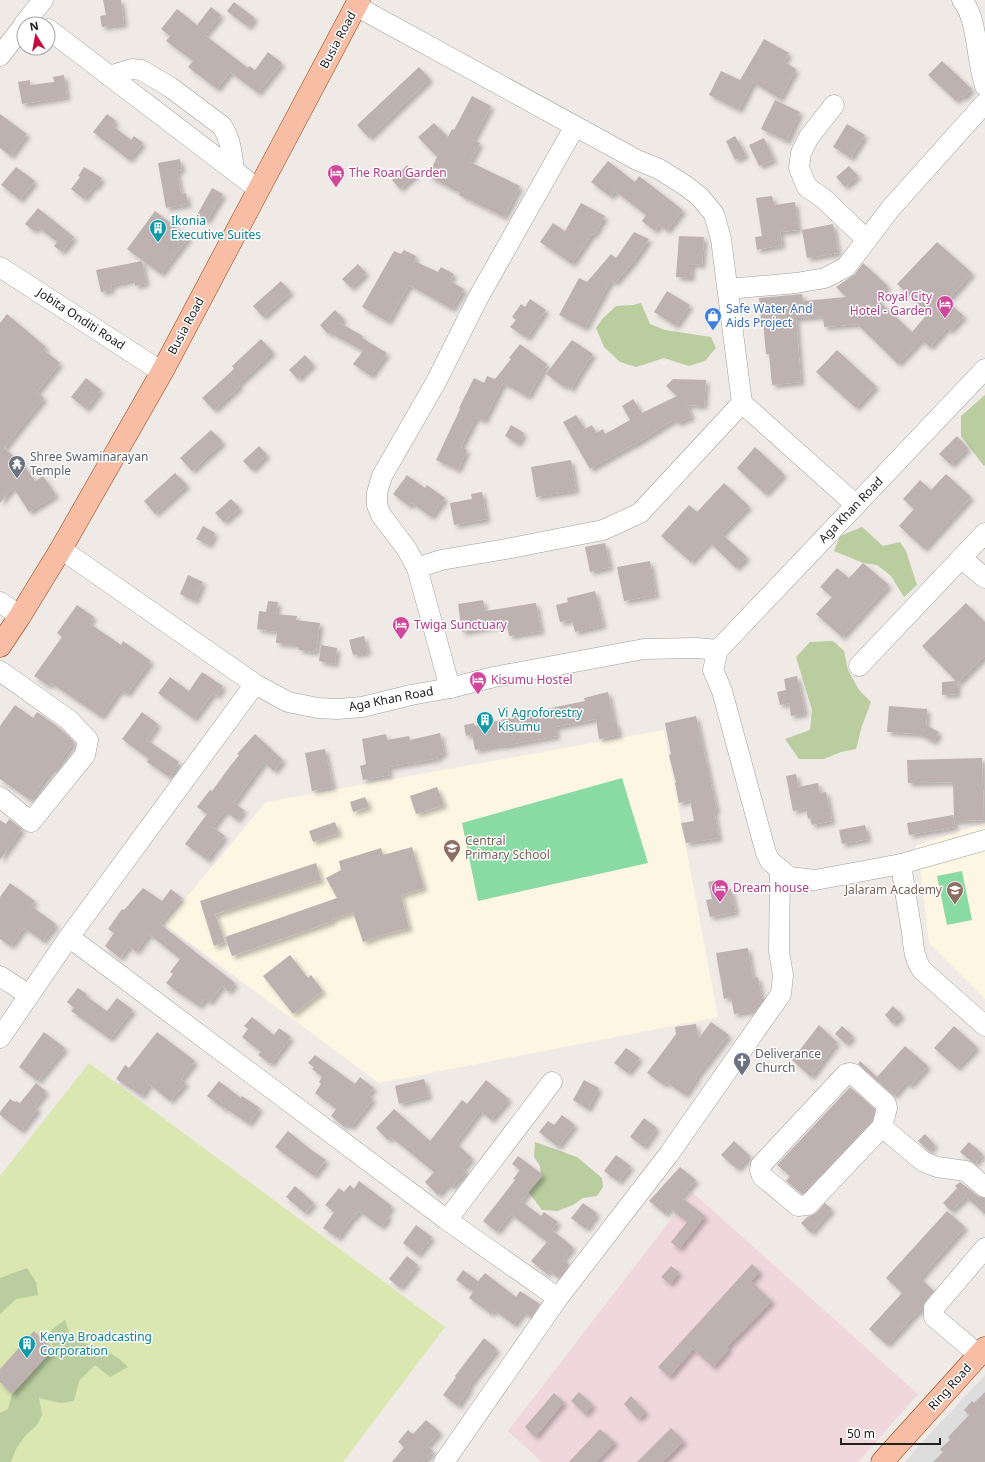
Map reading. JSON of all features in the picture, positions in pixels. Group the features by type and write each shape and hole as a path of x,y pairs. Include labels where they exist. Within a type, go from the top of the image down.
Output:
{"main road":[{"name":"Busia Road","path":"0,645 20,616 61,549 162,372 358,3"},
{"name":"Ring Road","path":"882,1462 982,1351"}],"street":[{"path":"33,16 42,0"},
{"path":"965,1 974,28 985,86"},
{"path":"358,3 575,126 637,160 658,169 686,186 700,197 714,214 721,239 742,404 856,505"},
{"path":"56,35 258,189"},
{"path":"0,56 16,38"},
{"path":"109,76 132,69 141,70 170,86 222,126 232,146 234,170"},
{"path":"728,289 796,283 825,278 846,267 892,208 985,103"},
{"path":"834,105 809,137 801,153 799,168 807,187 824,199 867,240"},
{"path":"450,688 417,568 406,548 382,516 377,505 377,493 382,476 436,382 478,298 575,126"},
{"name":"Jobita Onditi Road","path":"0,267 162,372"},
{"name":"Aga Khan Road","path":"920,859 815,880 789,877 770,861 766,853 722,691 713,670 718,650 985,369"},
{"path":"417,568 441,560 603,530 640,513 742,404"},
{"path":"859,666 985,533"},
{"name":"Aga Khan Road","path":"61,549 255,684 288,702 318,708 336,709 362,707 494,677 644,649 697,648 718,650"},
{"path":"961,558 985,578"},
{"path":"0,602 20,616"},
{"path":"0,671 69,720 88,740 85,755 31,822 0,797"},
{"path":"0,1038 70,937 255,684"},
{"path":"920,859 985,840"},
{"path":"920,859 985,851"},
{"path":"901,864 916,962 922,970 985,1026"},
{"path":"444,1462 558,1298 669,1154 781,994 783,975 780,952 780,869"},
{"path":"70,937 447,1220 558,1298"},
{"path":"0,976 29,995"},
{"path":"846,1074 853,1074 886,1104 887,1108 882,1128 808,1205 798,1206 762,1176 760,1170 761,1165 846,1074"},
{"path":"447,1220 552,1082"},
{"path":"882,1128 924,1162 937,1167 966,1171 985,1186"},
{"path":"982,1351 934,1317 933,1313 934,1308 985,1248"}],"shaded area":[{"name":"Central Primary School","path":"664,730 718,1017 379,1083 164,924 266,802"},
{"name":"Jalaram Academy","path":"985,823 985,999 929,943 920,859 915,846"},
{"path":"692,1192 918,1394 858,1462 542,1462 508,1431"},
{"path":"985,1375 985,1462 905,1462 926,1438"}],"green space":[{"path":"641,303 650,324 665,330 711,337 716,348 705,361 689,366 664,358 636,367 620,362 604,347 596,328 603,318 616,306"},
{"path":"985,395 984,466 961,436 961,416"},
{"path":"862,527 883,546 900,542 906,551 917,585 904,597 891,576 877,565 863,563 834,551 840,536"},
{"path":"833,641 844,651 848,670 859,690 871,702 862,726 856,749 841,752 824,759 799,759 785,739 810,730 812,710 796,657 810,642"},
{"path":"622,778 648,863 478,901 462,823"},
{"path":"962,871 972,920 947,925 937,876"},
{"path":"89,1063 445,1327 343,1462 0,1462 0,1176"},
{"path":"535,1142 577,1157 602,1178 603,1187 597,1196 583,1198 573,1205 557,1211 542,1210 527,1190 541,1177 540,1166 534,1157"},
{"path":"27,1268 36,1282 38,1295 16,1299 0,1314 0,1278"},
{"path":"65,1320 72,1340 109,1352 128,1367 110,1377 95,1365 79,1381 74,1401 60,1403 39,1398 42,1415 37,1425 26,1435 17,1447 11,1462 0,1462 0,1413 8,1409 12,1394 53,1349 51,1330"}],"building":[{"path":"103,0 121,0 124,24 102,27 100,16 106,15"},
{"path":"234,2 255,18 248,27 227,11"},
{"path":"211,7 221,15 205,35 248,68 249,66 255,70 268,52 282,63 258,93 230,72 217,89 188,67 193,61 166,41 170,36 161,29 177,9 197,25"},
{"path":"764,39 789,53 784,62 796,69 780,99 753,82 739,110 709,95 721,71 740,80"},
{"path":"942,61 972,89 963,98 961,96 956,101 928,75"},
{"path":"419,67 430,79 369,138 357,125"},
{"path":"64,75 67,97 22,104 18,82 30,80 30,85 54,82 53,77"},
{"path":"472,96 491,106 473,140 480,143 470,162 520,186 504,217 459,195 460,193 428,176 437,157 418,137 434,123 448,137 452,129 454,130"},
{"path":"775,100 800,112 787,141 761,129"},
{"path":"0,114 27,134 11,156 0,148"},
{"path":"107,114 116,121 112,125 131,140 134,136 143,143 129,160 93,132"},
{"path":"847,124 865,135 851,158 833,147"},
{"path":"735,136 746,155 735,160 726,141"},
{"path":"764,138 774,160 759,166 749,145"},
{"path":"180,159 182,170 177,171 181,194 186,193 188,204 166,208 158,163"},
{"path":"608,161 635,182 639,176 683,210 667,231 659,225 655,231 642,221 646,215 615,191 611,197 591,182"},
{"path":"407,165 416,174 400,189 392,180"},
{"path":"849,166 858,176 845,187 836,177"},
{"path":"16,167 35,181 20,200 1,185"},
{"path":"84,167 102,178 96,187 94,186 84,199 71,189 80,177 78,176"},
{"path":"212,188 223,194 207,221 197,215"},
{"path":"772,196 774,205 795,202 798,230 780,232 782,245 757,250 755,237 762,236 756,198"},
{"path":"581,203 605,216 594,235 592,234 572,264 540,242 553,223 565,231"},
{"path":"38,208 74,237 62,252 54,246 57,242 38,227 34,231 25,224"},
{"name":"Ikonia Executive Suites","path":"155,211 189,237 161,274 127,249"},
{"path":"833,224 838,253 807,258 802,230"},
{"path":"634,232 649,239 634,261 615,283 611,280 585,328 559,315 579,278 587,282 611,254 616,258"},
{"path":"679,236 704,237 702,265 692,264 691,278 676,277"},
{"path":"937,242 972,273 947,301 964,316 950,331 947,328 930,347 921,340 898,364 857,324 824,327 823,316 796,318 801,382 772,385 769,354 766,354 759,298 802,294 803,301 846,297 836,287 855,274 863,263 888,286 877,299 912,332 928,313 897,284"},
{"path":"404,250 416,256 414,261 438,272 441,267 454,274 450,281 464,289 452,309 409,285 388,322 362,307 394,251 401,254"},
{"path":"142,261 146,283 135,286 134,280 111,285 112,290 101,292 96,270"},
{"path":"358,264 366,273 351,288 342,279"},
{"path":"281,281 291,292 263,317 253,306"},
{"path":"667,291 690,305 676,326 654,312"},
{"path":"530,299 546,310 527,338 510,327 516,320 512,317 521,304 525,307"},
{"path":"335,310 344,319 340,323 363,336 362,338 387,353 371,376 353,364 363,351 330,333 328,334 320,325"},
{"path":"7,314 46,347 44,350 60,363 37,392 44,398 4,448 23,464 35,481 43,476 56,495 29,512 13,487 0,503 0,323"},
{"path":"261,339 273,352 238,384 240,386 214,410 202,398 234,369 232,366"},
{"path":"572,340 593,354 571,389 566,385 564,387 546,374"},
{"path":"520,344 547,364 528,397 503,383 484,421 476,417 461,447 467,450 458,470 436,460 474,378 484,383 487,376 495,379 511,359 509,358"},
{"path":"837,350 876,386 856,408 816,372"},
{"path":"305,355 313,364 298,379 289,370"},
{"path":"86,378 101,390 86,409 71,397"},
{"path":"673,379 706,380 704,406 687,405 692,417 677,423 675,419 634,445 590,469 563,422 576,415 585,429 592,425 596,433 603,429 605,434 630,420 622,406 633,399 642,413 677,396 666,386"},
{"path":"511,425 524,433 518,444 505,436"},
{"path":"211,430 223,442 192,471 180,458"},
{"path":"957,436 968,448 951,465 939,454"},
{"path":"259,446 267,455 252,470 243,461"},
{"path":"755,447 784,474 765,494 737,468"},
{"path":"571,460 576,490 536,497 531,467"},
{"path":"175,473 187,485 155,514 144,501"},
{"path":"946,474 971,497 924,549 899,526 914,509 903,499 920,480 931,490"},
{"path":"407,475 425,488 427,485 445,498 431,517 412,503 409,506 393,494"},
{"path":"724,483 749,506 722,534 747,557 736,568 709,542 691,562 661,536 689,505 697,512"},
{"path":"482,492 487,519 454,525 450,503 472,499 471,494"},
{"path":"231,499 240,508 224,522 215,513"},
{"path":"203,526 215,533 209,545 196,539"},
{"path":"605,543 610,567 590,572 585,547"},
{"path":"650,561 656,595 624,601 617,567"},
{"path":"863,563 889,585 842,637 816,614 832,597 820,587 837,568 849,578"},
{"path":"188,575 203,582 195,601 180,594"},
{"path":"595,591 603,625 575,632 572,620 560,622 556,605 568,602 567,598"},
{"path":"483,600 485,611 536,603 541,631 509,636 507,624 462,632 458,604"},
{"path":"268,601 278,602 276,614 297,616 296,620 320,623 316,652 299,650 299,645 276,643 277,632 257,629 259,611 266,612"},
{"path":"966,603 985,622 985,656 958,683 957,682 957,694 942,695 942,682 956,681 922,646"},
{"path":"77,605 94,617 89,623 121,645 123,641 151,661 127,694 120,690 101,717 51,683 49,686 34,676 62,637 57,633"},
{"path":"364,636 368,652 353,655 349,640"},
{"path":"321,645 337,648 335,664 319,661"},
{"path":"202,672 223,686 217,696 213,693 194,719 158,693 170,677 189,691"},
{"path":"797,676 805,713 791,716 789,703 780,705 777,692 786,690 784,679"},
{"path":"608,692 619,735 599,739 596,719 555,727 557,736 475,750 472,734 466,736 464,725 474,723 475,726 513,717 512,716 585,701 584,698"},
{"path":"15,705 33,718 37,712 61,729 74,742 54,770 52,769 30,800 0,779 0,726"},
{"path":"889,706 927,709 926,725 939,732 934,742 919,734 887,732"},
{"path":"142,712 158,724 147,740 179,762 169,777 147,762 149,759 122,739"},
{"path":"696,716 717,811 714,811 719,838 686,843 681,823 694,821 690,800 679,803 669,755 671,754 665,723"},
{"path":"440,733 444,754 438,755 439,758 388,767 390,775 363,780 360,766 366,764 362,739 386,734 387,740 409,736 410,740"},
{"path":"255,734 283,760 274,771 264,762 234,803 244,810 237,820 225,811 213,827 225,836 207,860 185,844 207,814 197,807 210,790 212,791 239,755 237,754"},
{"path":"325,749 333,787 312,791 305,753"},
{"path":"982,758 984,820 954,821 955,827 909,835 907,823 953,815 954,819 953,782 908,783 907,760"},
{"path":"796,774 798,787 818,783 820,793 826,792 832,821 812,825 810,818 808,819 806,808 793,811 786,776"},
{"path":"437,787 444,805 416,814 410,796"},
{"path":"365,797 369,807 353,812 350,802"},
{"path":"9,819 22,829 0,860 0,820 6,824"},
{"path":"335,822 339,833 313,842 309,831"},
{"path":"865,825 868,839 842,844 839,830"},
{"path":"412,847 424,888 401,895 409,928 363,942 353,912 332,919 333,921 232,956 225,937 337,898 326,878 341,870 339,861 381,848 383,855"},
{"path":"316,863 321,880 215,914 225,942 214,946 200,901"},
{"path":"722,879 724,890 731,889 736,912 710,917 706,900 712,899 708,882"},
{"path":"10,883 35,901 31,906 56,924 43,941 24,928 11,946 0,939 0,897"},
{"path":"143,888 162,901 171,889 182,898 160,924 235,983 229,992 222,986 210,1002 205,999 199,1006 179,993 166,983 173,974 170,972 180,959 149,934 136,952 129,946 120,958 105,946 114,933 108,929 122,909 124,910"},
{"path":"748,948 753,978 758,977 762,1000 756,1010 734,1014 731,997 724,999 716,953"},
{"path":"290,955 308,978 311,975 323,991 293,1014 263,976"},
{"path":"78,988 87,994 86,996 107,1011 117,998 133,1010 110,1039 71,1011 74,1008 67,1002"},
{"path":"893,1006 902,1015 893,1024 885,1015"},
{"path":"252,1017 274,1035 279,1028 291,1037 271,1064 258,1055 261,1052 242,1037 248,1029 244,1026"},
{"path":"711,1022 729,1035 696,1077 697,1078 685,1095 666,1082 664,1085 647,1073 676,1034 675,1027 696,1024 698,1039"},
{"path":"819,1025 837,1042 811,1077 792,1060"},
{"path":"842,1026 853,1036 846,1044 835,1034"},
{"path":"954,1026 977,1047 957,1068 934,1048"},
{"path":"44,1032 65,1048 38,1081 19,1067"},
{"path":"157,1032 195,1061 181,1079 186,1083 170,1101 149,1084 142,1096 116,1079 125,1065 129,1068"},
{"path":"905,1046 928,1066 910,1086 906,1082 894,1096 858,1064 860,1061 877,1077"},
{"path":"626,1048 640,1058 628,1073 614,1063"},
{"path":"315,1055 355,1084 360,1077 374,1088 368,1095 373,1099 351,1127 346,1124 344,1127 331,1116 336,1109 315,1093 321,1084 319,1082 322,1077 312,1069 314,1067 308,1063"},
{"path":"424,1079 429,1096 399,1104 395,1086"},
{"path":"486,1080 509,1099 491,1120 480,1111 456,1143 472,1158 463,1168 466,1171 452,1187 448,1184 438,1195 425,1182 434,1172 391,1137 388,1140 376,1128 394,1109 430,1141 462,1100 467,1104"},
{"path":"584,1080 599,1088 588,1109 573,1100"},
{"path":"219,1081 241,1098 242,1096 260,1108 249,1124 225,1108 224,1109 207,1096"},
{"path":"36,1083 46,1091 34,1107 38,1109 21,1131 0,1115 0,1112 10,1099 20,1103"},
{"path":"850,1087 875,1109 872,1121 802,1194 786,1181 790,1176 777,1165"},
{"path":"562,1115 575,1125 558,1147 539,1132 548,1121 554,1125"},
{"path":"644,1118 657,1128 644,1147 630,1137"},
{"path":"288,1131 326,1160 314,1176 275,1147"},
{"path":"925,1134 935,1145 929,1151 918,1141"},
{"path":"734,1141 750,1156 737,1169 721,1155"},
{"path":"969,1142 983,1154 975,1164 960,1152"},
{"path":"616,1155 631,1166 619,1182 604,1171"},
{"path":"518,1156 543,1175 521,1201 541,1216 544,1212 558,1222 552,1230 573,1247 563,1259 569,1265 558,1278 550,1271 547,1274 531,1261 547,1242 511,1214 497,1232 483,1221 515,1180 513,1179 520,1170 512,1164"},
{"path":"680,1167 696,1180 681,1197 705,1216 679,1249 671,1242 687,1222 670,1208 665,1214 649,1201"},
{"path":"359,1181 392,1206 386,1214 389,1217 381,1227 359,1211 338,1238 323,1228 334,1212 325,1205 339,1188 344,1192 350,1185 354,1189"},
{"path":"960,1182 978,1196 985,1198 985,1214 966,1197 951,1211 943,1203 957,1188 955,1186"},
{"path":"295,1186 314,1203 305,1213 286,1197"},
{"path":"583,1203 597,1213 586,1229 571,1218"},
{"path":"825,1203 832,1209 811,1233 801,1223 807,1217 816,1213"},
{"path":"947,1211 965,1227 920,1278 934,1291 925,1301 922,1311 920,1309 887,1345 869,1329 902,1293 886,1278"},
{"path":"416,1225 432,1237 418,1255 403,1243"},
{"path":"407,1256 418,1265 400,1288 389,1279"},
{"path":"752,1264 760,1272 751,1281 772,1301 727,1347 729,1349 713,1367 693,1349 669,1377 658,1367"},
{"path":"671,1266 679,1272 670,1284 661,1277"},
{"path":"463,1270 478,1281 485,1273 516,1297 520,1291 540,1304 531,1317 523,1312 514,1325 494,1310 491,1314 469,1298 473,1292 456,1280"},
{"name":"Kenya Broadcasting Corporation","path":"34,1331 53,1349 12,1394 0,1382 0,1369"},
{"path":"484,1338 497,1349 468,1387 470,1388 458,1406 443,1395 456,1377 455,1376"},
{"path":"579,1392 593,1405 585,1414 571,1401"},
{"path":"985,1392 985,1462 933,1462 943,1452 940,1449 950,1440 948,1437 969,1415 964,1410 972,1401 974,1403"},
{"path":"554,1393 564,1402 535,1437 525,1427"},
{"path":"631,1396 646,1412 638,1419 624,1404"},
{"path":"426,1420 440,1432 427,1446 433,1451 423,1462 392,1462 404,1447 398,1442 408,1430 413,1434"},
{"path":"671,1428 684,1441 663,1462 637,1462"},
{"path":"600,1429 615,1442 596,1462 569,1462"}],"place":[{"name":"The Roan Garden","path":"336,188"},
{"name":"Ikonia Executive Suites","path":"158,243"},
{"name":"Royal City Hotel - Garden","path":"945,319"},
{"name":"Safe Water And Aids Project","path":"713,331"},
{"name":"Shree Swaminarayan Temple","path":"17,479"},
{"name":"Twiga Sunctuary","path":"401,640"},
{"name":"Kisumu Hostel","path":"478,695"},
{"name":"Vi Agroforestry Kisumu","path":"485,735"},
{"name":"Central Primary School","path":"452,863"},
{"name":"Dream house","path":"720,903"},
{"name":"Jalaram Academy","path":"955,905"},
{"name":"Deliverance Church","path":"742,1076"},
{"name":"Kenya Broadcasting Corporation","path":"27,1359"}]}
